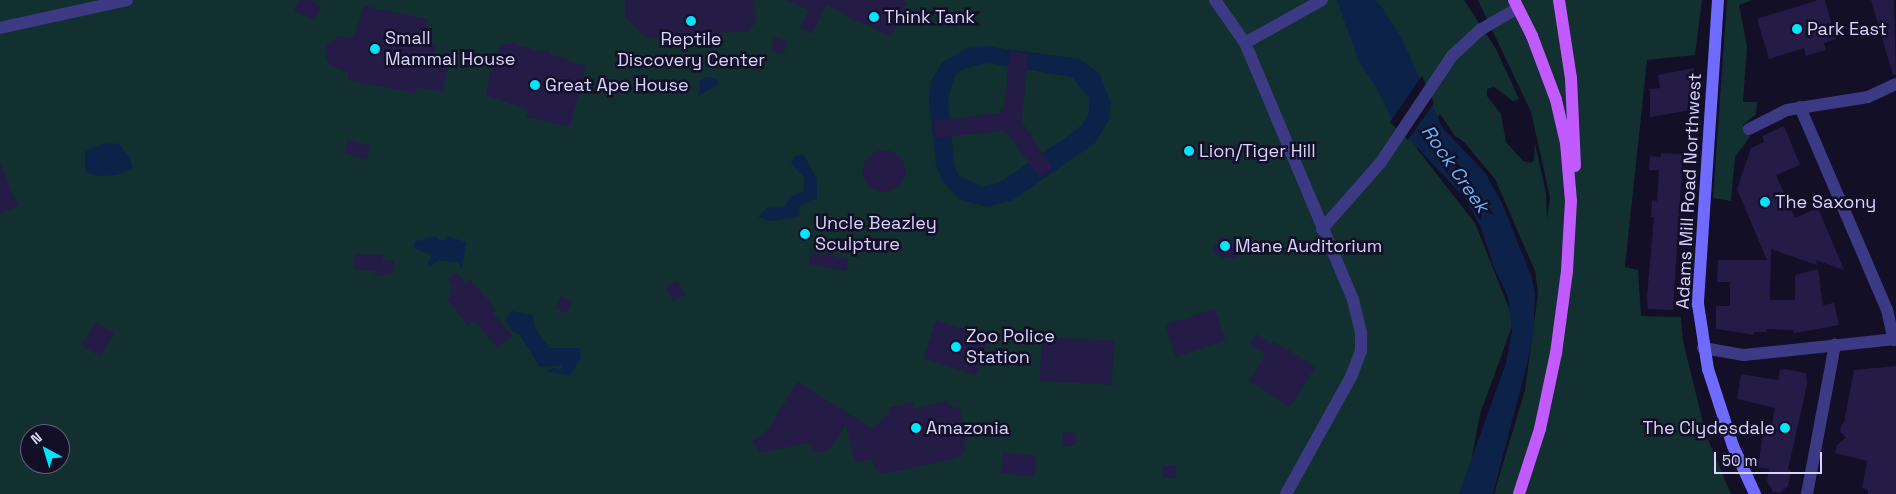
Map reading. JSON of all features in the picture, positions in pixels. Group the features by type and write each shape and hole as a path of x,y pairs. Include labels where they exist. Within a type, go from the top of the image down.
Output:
{"main road":[{"path":"1519,494 1540,429 1555,360 1567,270 1576,152 1575,112 1559,0"},
{"path":"1516,4 1558,105 1567,152 1572,201"}],"street":[{"path":"0,28 127,0"},
{"path":"1215,0 1245,43 1353,300 1361,333 1361,351 1352,375 1286,494"},
{"path":"1245,43 1322,0"},
{"name":"Adams Mill Road Northwest","path":"1718,0 1698,304 1703,348 1726,426 1755,494"},
{"path":"1322,229 1381,162 1452,56 1468,40 1516,4"},
{"path":"1749,129 1768,117 1800,107 1868,97 1896,84"},
{"path":"1703,348 1744,355 1895,339 1887,310 1800,107"},
{"path":"1806,494 1835,345"}],"green space":[{"path":"0,0 1464,0 1496,49 1519,99 1513,101 1494,87 1487,89 1487,96 1501,114 1506,142 1523,161 1531,163 1534,160 1535,143 1546,193 1547,219 1550,197 1531,112 1478,0 1702,0 1695,55 1647,60 1625,267 1638,270 1641,316 1681,317 1683,341 1706,435 1731,494 1494,494 1525,390 1538,293 1535,271 1495,179 1464,142 1455,136 1440,114 1417,149 1475,223 1514,321 1480,414 1465,494 0,494"},
{"path":"1727,0 1752,0 1739,5 1747,46 1743,102 1757,102 1756,114 1743,125 1750,137 1735,157 1731,201 1713,198"}],"water":[{"name":"Rock Creek","path":"1337,0 1375,0 1382,7 1401,37 1442,127 1486,174 1502,203 1532,278 1535,294 1534,327 1528,360 1493,494 1459,494 1506,363 1512,330 1508,297 1493,265 1482,230 1466,199 1394,123 1375,85 1359,62"},
{"path":"985,46 1080,59 1099,73 1111,103 1109,120 1095,143 1013,200 987,207 959,199 943,182 936,165 929,100 931,81 942,63 967,48","holes":["987,63 1072,77 1089,98 1089,113 1083,124 1000,182 982,187 958,175 954,164 948,100 954,77 963,69"]},
{"path":"705,77 718,79 718,84 697,97 700,90 699,81"},
{"path":"104,143 119,144 130,158 132,168 117,175 100,176 85,172 85,152"},
{"path":"803,154 817,179 817,200 811,200 800,206 799,217 771,221 758,217 767,208 786,206 789,197 803,192 805,178 791,164 794,157"},
{"path":"436,236 439,241 446,239 446,236 466,242 462,270 459,263 438,260 431,266 428,264 431,255 414,248 414,242 418,240 424,241 424,238"},
{"path":"511,311 533,315 535,328 549,348 580,348 581,358 570,375 546,372 552,368 561,369 563,365 540,367 520,335 511,330 506,320"}],"pier":[{"path":"1422,76 1434,103 1408,140 1390,122"}],"building":[{"path":"299,0 310,0 321,6 314,20 294,11"},
{"name":"Reptile Discovery Center","path":"625,0 754,0 755,23 748,31 647,38 626,18"},
{"name":"Think Tank","path":"786,0 902,0 908,3 891,37 861,22 848,19 846,14 826,5 812,34 800,28 809,10"},
{"name":"Park East","path":"1818,0 1825,0 1836,39 1824,43 1826,50 1806,56 1804,48 1769,59 1757,19"},
{"path":"1871,0 1894,0 1896,74 1893,75"},
{"name":"Small Mammal House","path":"364,6 428,19 425,33 430,34 428,43 436,45 434,53 450,56 443,92 418,87 414,93 348,80 348,73 329,64 325,55 327,45 339,36 354,38"},
{"path":"774,38 787,41 784,54 771,51"},
{"name":"Great Ape House","path":"515,41 517,45 543,52 547,50 550,54 586,66 570,127 526,117 528,110 486,95 493,59 496,60 501,43 508,45"},
{"path":"1010,52 1028,54 1022,122 1053,168 1039,177 1011,137 1002,131 936,138 933,121 998,113 1004,108"},
{"path":"1694,68 1691,110 1650,117 1650,89 1660,88 1658,75"},
{"path":"1784,126 1800,165 1776,175 1795,218 1818,208 1844,270 1816,260 1817,265 1771,249 1770,300 1795,300 1795,275 1818,269 1823,305 1834,303 1839,325 1794,333 1793,330 1766,329 1767,332 1754,332 1754,335 1716,329 1716,306 1730,306 1730,282 1717,282 1718,260 1767,260 1737,189 1751,148 1764,142 1762,136"},
{"path":"348,140 370,146 367,159 344,154"},
{"path":"888,150 896,153 902,159 905,171 902,183 896,189 880,192 872,189 866,183 863,167 866,159 872,153"},
{"path":"1661,153 1683,154 1673,310 1648,309 1647,296 1654,217 1651,217 1652,200 1657,201 1659,170 1649,170 1650,156 1661,157"},
{"path":"0,163 18,206 0,214"},
{"name":"Mane Auditorium","path":"1222,235 1233,242 1237,257 1224,258 1212,251"},
{"path":"831,250 835,257 848,259 847,271 809,265 811,253 825,255"},
{"path":"354,254 383,255 383,260 394,261 393,274 375,276 376,271 355,270"},
{"path":"457,272 466,283 470,279 497,310 493,313 512,336 497,347 474,320 468,325 447,299 451,295 449,292 453,285 448,279"},
{"path":"677,281 685,295 674,301 666,288"},
{"path":"561,296 573,302 567,313 555,308"},
{"path":"1215,309 1225,340 1176,356 1166,325"},
{"name":"Zoo Police Station","path":"936,320 988,337 976,375 924,358"},
{"path":"95,322 114,333 101,356 82,345"},
{"path":"1256,334 1272,344 1274,341 1315,367 1290,407 1249,381 1266,354 1250,345"},
{"path":"1042,337 1114,341 1112,385 1040,381"},
{"path":"1896,366 1896,494 1868,494 1868,490 1862,488 1867,461 1835,453 1837,445 1846,438 1840,431 1841,425 1844,422 1854,370"},
{"name":"The Clydesdale","path":"1785,369 1806,373 1807,385 1788,469 1791,470 1788,486 1780,493 1773,492 1767,481 1769,469 1758,467 1764,433 1771,429 1775,408 1737,399 1741,374 1778,380 1780,370"},
{"name":"Amazonia","path":"798,382 873,429 890,412 888,408 914,402 912,409 946,401 954,408 959,406 966,437 964,452 958,458 883,474 875,469 872,459 855,463 846,424 831,448 824,452 815,451 807,443 761,453 753,441 766,432"},
{"path":"1074,431 1076,445 1064,447 1062,433"},
{"path":"1003,452 1037,456 1034,477 1000,473"},
{"path":"1163,466 1176,466 1176,478 1163,478"}],"place":[{"name":"Think Tank","path":"874,17"},
{"name":"Reptile Discovery Center","path":"691,21"},
{"name":"Park East","path":"1797,29"},
{"name":"Small Mammal House","path":"375,49"},
{"name":"Great Ape House","path":"535,85"},
{"name":"Lion/Tiger Hill","path":"1189,151"},
{"name":"The Saxony","path":"1765,202"},
{"name":"Uncle Beazley Sculpture","path":"805,234"},
{"name":"Mane Auditorium","path":"1225,246"},
{"name":"Zoo Police Station","path":"956,347"},
{"name":"Amazonia","path":"916,428"},
{"name":"The Clydesdale","path":"1785,428"}]}
